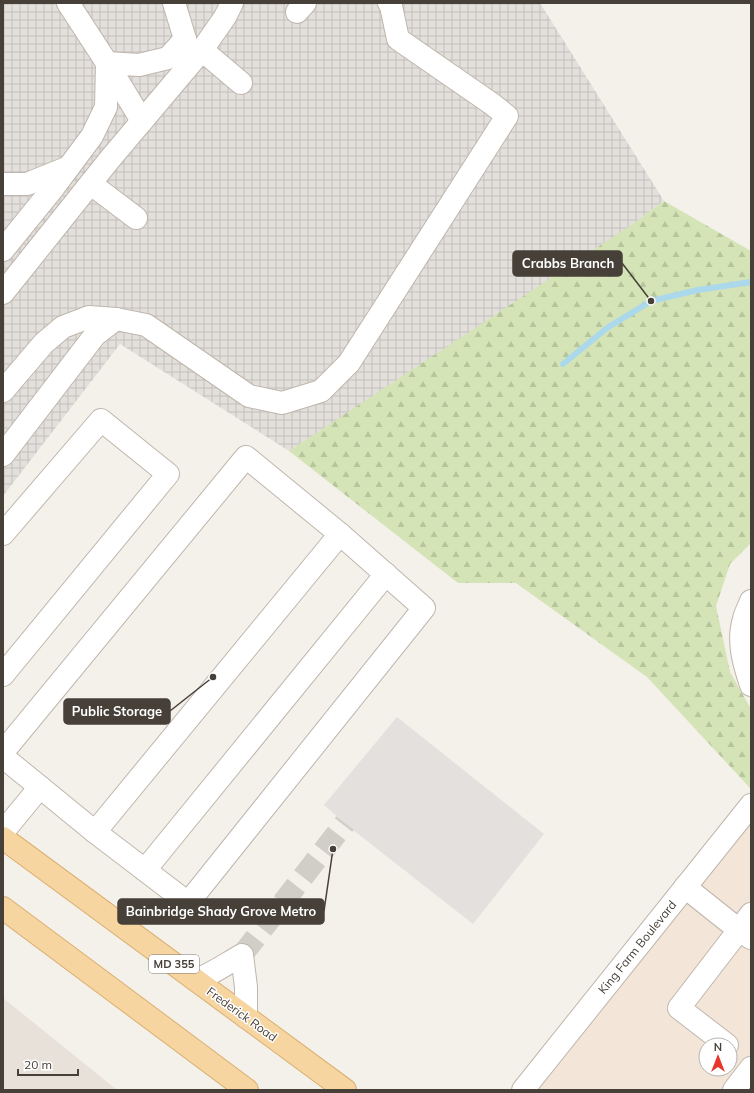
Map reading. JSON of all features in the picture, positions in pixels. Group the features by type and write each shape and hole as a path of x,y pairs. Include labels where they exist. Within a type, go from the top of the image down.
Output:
{"main road":[{"name":"Frederick Road","path":"3,838 345,1090"},
{"path":"3,908 247,1090"}],"street":[{"path":"68,3 142,120"},
{"path":"174,3 194,44 241,83"},
{"path":"107,63 139,65 168,58 194,44 225,17 232,3"},
{"path":"3,391 44,343 63,327 89,317 116,319 146,325 249,396 282,403 321,391 349,363 507,116 398,39 392,6 389,3"},
{"path":"3,293 142,120 179,77 194,44"},
{"path":"3,250 54,187 92,136 106,107 107,63"},
{"path":"3,184 27,184 69,167"},
{"path":"91,184 136,218"},
{"path":"3,455 95,335 116,319"},
{"path":"3,534 101,420 168,474 3,675"},
{"path":"3,752 246,457 340,534 424,608 192,896 188,903 94,832 3,757"},
{"path":"94,832 340,534"},
{"path":"145,870 386,574"},
{"path":"751,601 743,620 741,640 743,661 751,684"},
{"path":"3,832 40,787"},
{"name":"King Farm Boulevard","path":"524,1090 751,805"},
{"path":"685,887 747,927 679,1008 717,1037"},
{"path":"196,980 212,974 242,956 246,987 246,1017"},
{"path":"738,1053 751,1064"},
{"path":"734,1090 751,1068"}],"shaded area":[{"path":"3,3 540,3 664,201 631,225 615,241 289,451 120,344 3,496"},
{"path":"397,717 544,834 473,924 353,830 324,805"},
{"path":"751,805 751,1090 523,1090"},
{"path":"3,998 117,1090 3,1090"}],"green space":[{"path":"664,201 751,251 751,543 730,564 716,606 730,672 751,709 751,789 647,677 516,583 458,583 289,451 631,225"}],"waterway":[{"path":"563,364 607,328 651,301 698,290 751,282"}],"tunnel":[{"path":"242,955 345,823"}],"place":[{"name":"Crabbs Branch","path":"651,301"},
{"name":"Public Storage","path":"213,677"},
{"name":"Bainbridge Shady Grove Metro","path":"333,849"}]}
